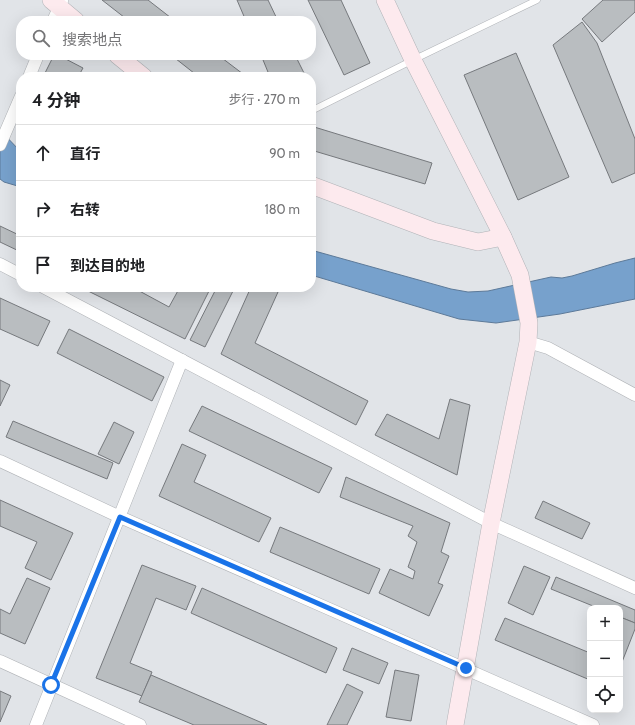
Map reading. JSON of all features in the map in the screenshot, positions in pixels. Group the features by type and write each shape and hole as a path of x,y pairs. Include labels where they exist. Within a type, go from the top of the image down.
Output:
{"street":[{"path":"385,0 413,60 503,237 520,275 529,323 528,342 491,523 466,668 454,725"},
{"path":"56,7 69,16"},
{"path":"31,72 36,60"},
{"path":"123,60 138,72"},
{"path":"0,145 16,107"},
{"path":"316,187 433,231 478,242 503,237"},
{"path":"0,264 16,272"},
{"path":"53,292 491,523 635,588"},
{"path":"528,342 548,348 635,395"},
{"path":"36,725 182,360"},
{"path":"0,461 120,517 593,725"},
{"path":"0,661 140,725"}],"lane":[{"path":"316,108 537,0"}],"water":[{"path":"0,130 16,147 16,186 4,182 0,179"},
{"path":"316,251 451,289 468,292 488,291 551,277 562,278 572,276 635,258 635,299 560,314 496,323 459,319 316,276"}],"building":[{"path":"102,0 148,0 169,16 123,16"},
{"path":"237,0 268,0 276,16 244,16"},
{"path":"308,0 341,0 370,63 344,75"},
{"path":"603,0 635,0 635,12 602,42 582,19"},
{"path":"582,22 597,43 635,139 635,173 612,183 553,45"},
{"path":"516,53 569,177 518,200 464,75"},
{"path":"52,60 68,60 83,68 81,72 46,72"},
{"path":"177,60 225,60 240,72 193,72"},
{"path":"263,60 298,60 304,72 268,72"},
{"path":"316,128 432,163 425,184 316,151"},
{"path":"0,226 16,234 16,250 0,242"},
{"path":"90,292 141,292 169,307 177,292 208,292 185,339"},
{"path":"214,292 232,292 205,347 190,340"},
{"path":"249,292 278,292 255,343 368,401 356,425 221,354"},
{"path":"0,298 50,321 38,346 0,329"},
{"path":"69,329 164,377 152,401 57,353"},
{"path":"0,380 10,385 0,406"},
{"path":"450,399 470,405 457,475 375,435 387,414 439,439"},
{"path":"202,406 332,468 319,493 189,431"},
{"path":"13,421 113,463 107,479 6,437"},
{"path":"114,422 134,432 119,464 98,454"},
{"path":"182,444 206,455 194,482 271,518 259,542 159,496"},
{"path":"346,477 450,523 441,552 449,556 438,583 443,585 429,616 379,593 390,569 413,579 415,571 408,567 417,542 408,536 413,526 340,497"},
{"path":"0,500 73,533 51,580 25,568 37,542 0,526"},
{"path":"543,501 590,523 582,539 535,518"},
{"path":"280,527 380,569 369,594 270,552"},
{"path":"142,565 196,586 186,610 156,598 130,663 152,672 142,696 96,678"},
{"path":"524,566 550,577 533,615 508,603"},
{"path":"556,577 635,610 635,623 623,618 623,605 591,605 551,589"},
{"path":"27,578 50,588 25,644 0,633 0,609 10,614"},
{"path":"202,588 337,648 326,673 191,613"},
{"path":"505,618 587,652 587,679 495,640"},
{"path":"623,618 635,623 635,629 623,659"},
{"path":"352,648 388,663 379,684 343,670"},
{"path":"395,670 419,675 411,721 386,717"},
{"path":"151,675 267,725 194,725 139,702"},
{"path":"347,684 363,692 347,725 327,725"},
{"path":"0,691 11,696 0,722"}],"route":[{"path":"51,685 120,517 466,668"}]}
